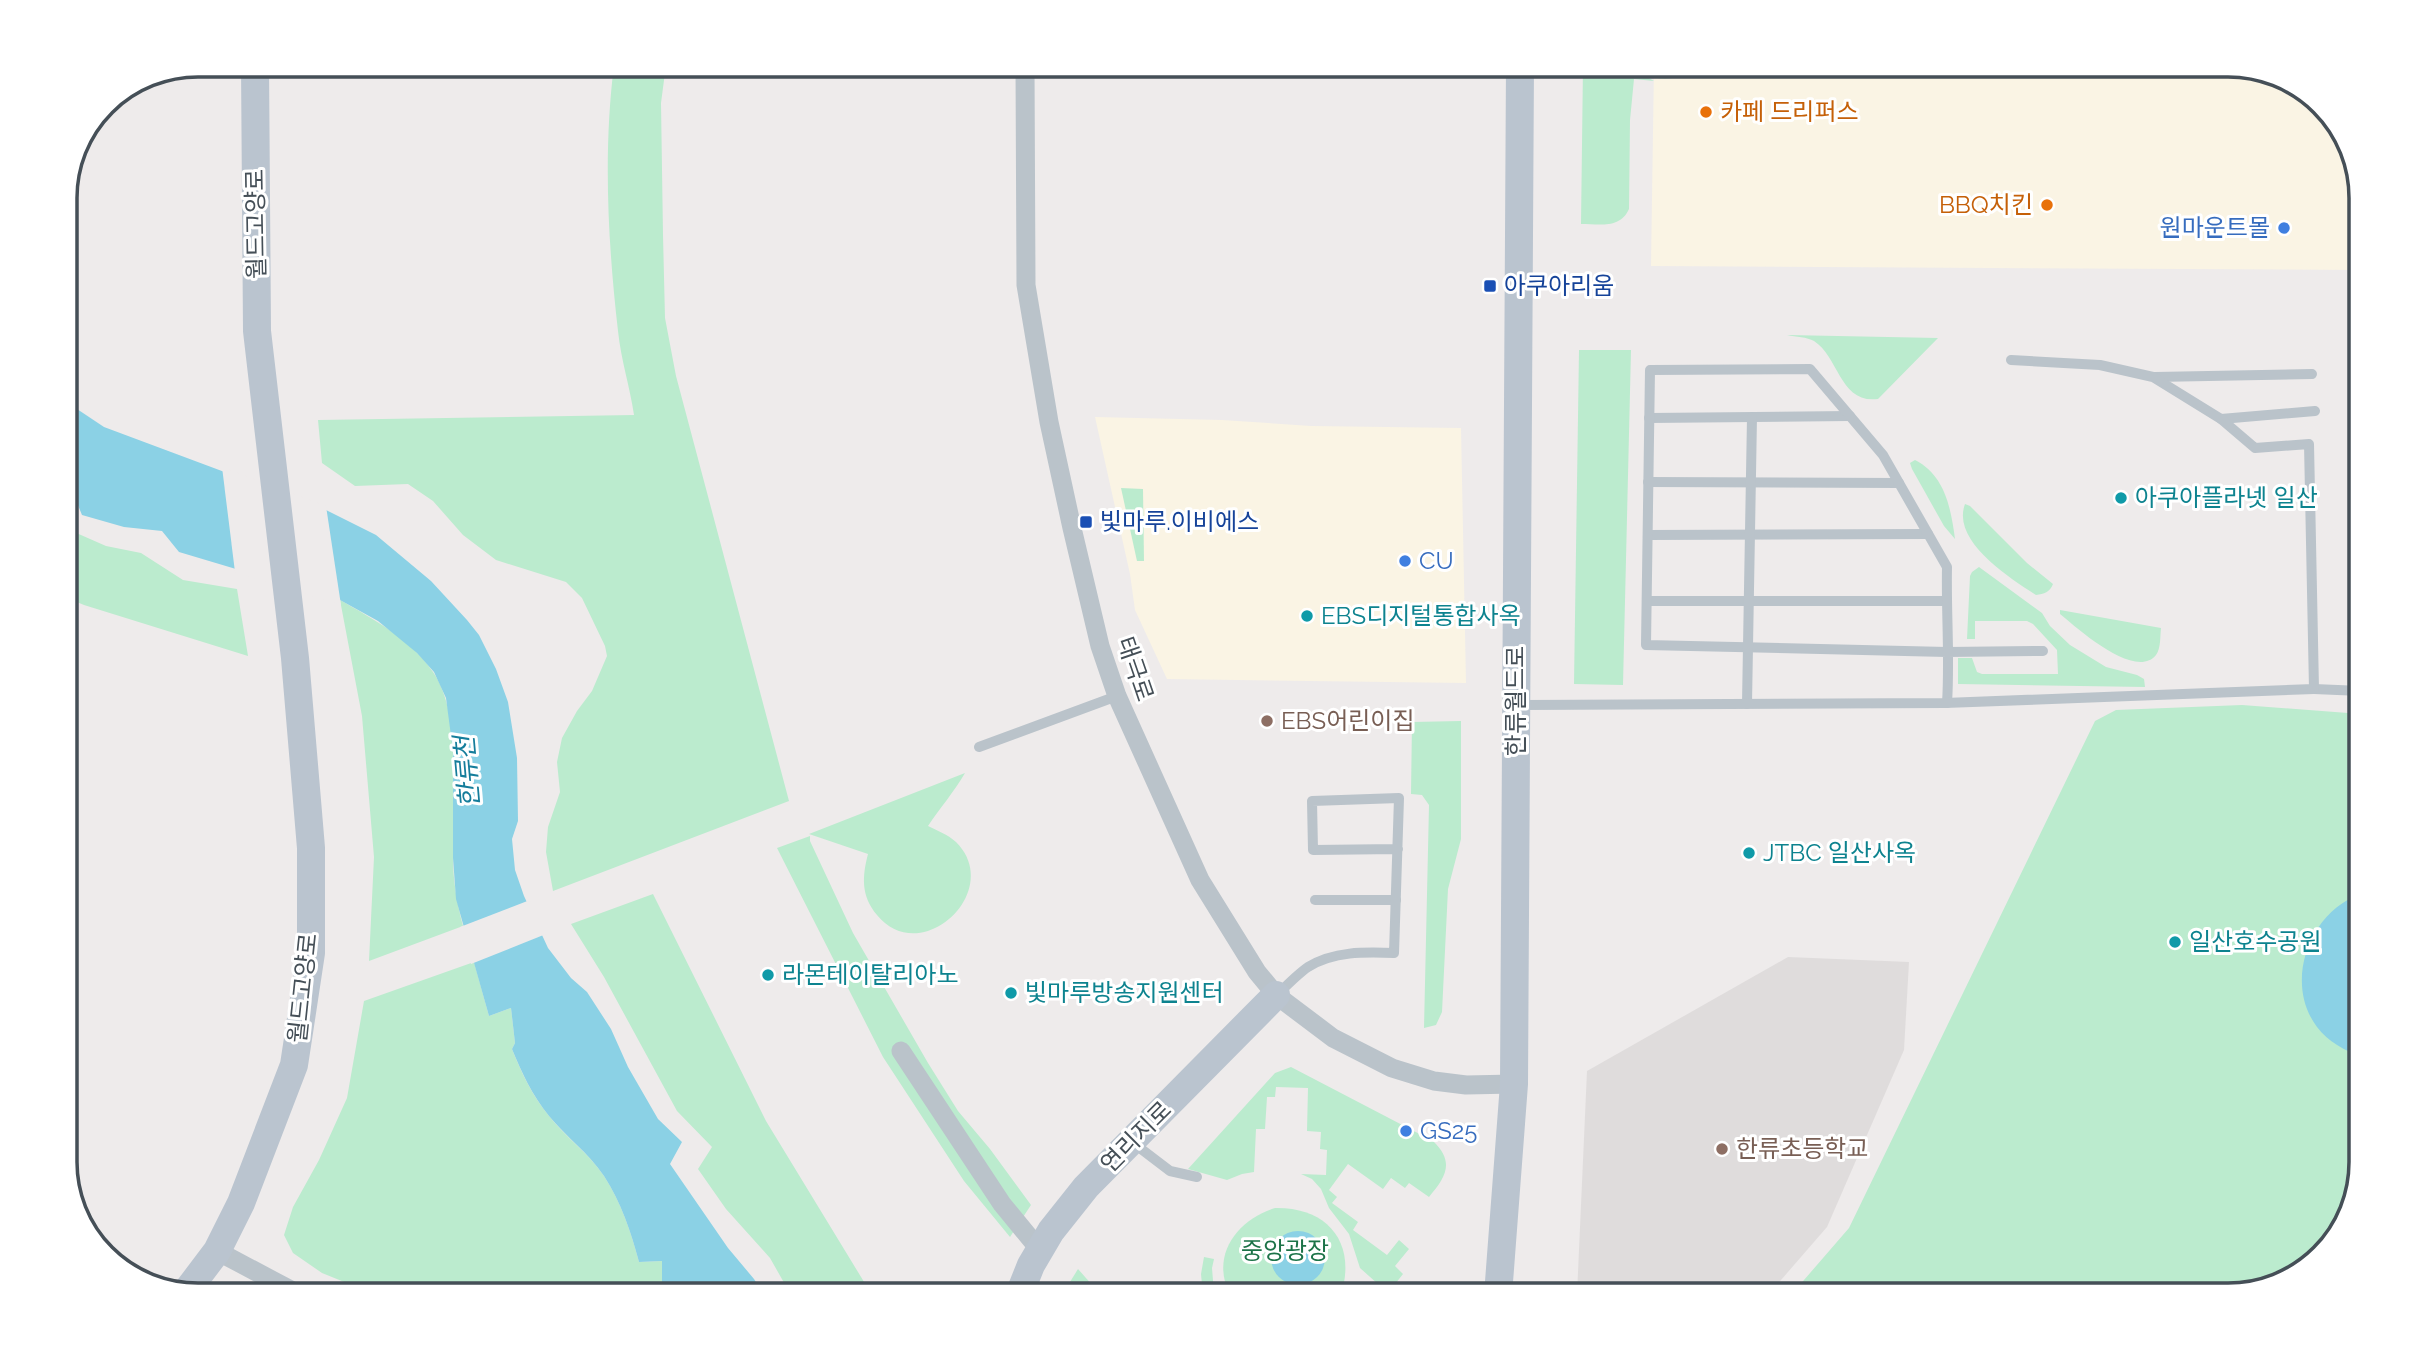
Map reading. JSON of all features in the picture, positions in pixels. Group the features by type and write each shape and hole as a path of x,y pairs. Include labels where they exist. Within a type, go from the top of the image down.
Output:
{"main road":[{"name":"월드고양로","path":"193,1283 217,1251 241,1203 294,1065 311,953 311,848 295,658 257,331 255,77"},
{"name":"한류월드로","path":"1499,1283 1514,1084 1520,77"},
{"name":"연리지로","path":"1024,1283 1039,1249 1086,1187 1276,995"}],"street":[{"name":"태극로","path":"1025,77 1026,285 1049,422 1069,516 1100,646 1117,696 1200,880 1257,972 1276,995 1333,1038 1392,1068 1445,1083 1514,1084"},
{"path":"901,1051 1002,1204 1039,1249"},
{"path":"217,1251 277,1283"}],"lane":[{"path":"2011,360 2100,365 2153,377 2312,374"},
{"path":"1947,703 1947,652 1947,567 1883,455 1810,369 1650,370 1646,645 1947,652 2043,650"},
{"path":"2153,377 2221,419 2255,448 2309,444 2314,688"},
{"path":"2221,419 2315,411"},
{"path":"1649,418 1850,416"},
{"path":"1747,704 1752,417"},
{"path":"1648,482 1899,483"},
{"path":"1648,535 1928,534"},
{"path":"1647,601 1947,601"},
{"path":"1516,705 1947,703 2314,688 2349,690"},
{"path":"979,747 1117,696"},
{"path":"1276,995 1316,963 1352,952 1394,953 1398,849 1399,798 1312,801 1314,850 1398,849"},
{"path":"1315,900 1396,900"},
{"path":"1131,1142 1170,1171 1197,1177"}],"shaded area":[{"path":"1654,77 2252,79 2282,89 2319,118 2337,144 2347,174 2349,190 2349,270 1651,266"},
{"name":"EBS디지털통합사옥","path":"1095,417 1222,420 1311,426 1461,428 1466,683 1167,679 1135,610 1130,574"},
{"name":"한류초등학교","path":"1788,957 1909,962 1904,1050 1827,1227 1778,1283 1578,1283 1587,1071"}],"green space":[{"path":"613,77 664,77 661,103 665,318 676,376 789,801 553,891 546,852 548,827 560,792 557,762 562,738 592,691 607,656 605,646 582,598 566,582 496,560 463,535 433,501 408,484 355,486 322,463 318,420 634,415 619,342 609,232"},
{"path":"1583,77 1647,77 1654,81 1634,79 1630,120 1629,209 1615,223 1581,224"},
{"path":"1787,335 1938,338 1878,399 1865,399 1848,387 1822,348 1814,341"},
{"path":"1579,350 1631,350 1623,685 1574,684"},
{"path":"1915,460 1925,466 1940,484 1951,516 1955,539 1944,526 1912,469 1910,463"},
{"path":"1121,488 1143,489 1144,561 1137,561"},
{"path":"1965,504 2053,584 2048,591 2036,595 1998,568 1974,545 1963,518"},
{"path":"77,533 106,546 141,553 183,580 237,589 248,656 77,602"},
{"path":"1979,567 2042,613 2050,626 2070,645 2106,667 2137,675 2144,679 2145,687 1958,684 1958,658 1972,658 1977,672 1982,674 2058,674 2057,650 2027,621 1975,621 1975,639 1967,639 1970,576"},
{"path":"340,600 391,631 424,660 442,690 453,736 453,866 463,926 369,961 374,857 362,716"},
{"path":"2060,610 2161,628 2158,652 2147,661 2121,657 2079,630 2060,614"},
{"name":"일산호수공원","path":"2242,705 2349,713 2349,1162 2347,1186 2337,1216 2319,1242 2295,1263 2282,1271 2252,1281 1801,1283 1849,1228 2095,721 2116,710"},
{"path":"1461,721 1461,839 1448,889 1442,1012 1436,1025 1424,1028 1429,805 1422,795 1411,794 1412,722"},
{"path":"965,773 928,826 956,842 968,861 971,882 964,901 951,917 934,929 915,933 895,929 877,915 868,901 864,878 868,854 809,834"},
{"path":"810,836 853,933 928,1063 958,1111 1031,1205 1010,1237 964,1181 883,1057 777,848"},
{"path":"653,894 766,1121 865,1283 784,1283 770,1258 726,1209 698,1169 712,1147 677,1111 604,977 571,924"},
{"path":"474,962 489,1016 511,1008 515,1043 512,1049 537,1100 604,1176 625,1218 639,1262 662,1261 662,1283 347,1283 322,1273 293,1253 284,1235 293,1207 319,1160 347,1098 364,1001"},
{"path":"1291,1067 1433,1141 1440,1149 1446,1169 1440,1183 1429,1197 1409,1183 1405,1188 1391,1178 1383,1189 1348,1164 1329,1190 1337,1197 1332,1203 1358,1222 1353,1230 1387,1255 1399,1240 1409,1249 1395,1266 1403,1274 1396,1283 1377,1283 1360,1268 1349,1234 1329,1208 1321,1189 1312,1179 1301,1174 1326,1175 1327,1150 1320,1149 1321,1132 1307,1131 1308,1088 1276,1087 1275,1097 1267,1097 1265,1129 1256,1129 1254,1172 1227,1180 1188,1169 1275,1073"},
{"name":"중앙광장","path":"1275,1208 1294,1209 1323,1221 1341,1244 1345,1259 1344,1283 1226,1283 1223,1266 1231,1241 1249,1221"},
{"path":"1204,1257 1214,1259 1213,1283 1202,1283"},
{"path":"1078,1269 1090,1283 1069,1283"}],"water":[{"name":"한류천","path":"77,409 104,427 326,510 376,535 431,581 467,620 479,635 496,669 508,702 517,758 518,821 512,839 515,870 524,896 548,948 571,978 587,992 611,1029 628,1067 658,1119 682,1142 670,1164 728,1248 756,1283 662,1283 662,1261 639,1262 625,1218 604,1176 549,1116 532,1092 512,1049 515,1043 511,1008 489,1016 456,899 453,858 453,751 446,698 434,672 417,653 378,621 340,600 179,552 162,531 124,527 82,515 77,503"},
{"path":"2349,900 2349,1051 2326,1037 2317,1027 2307,1009 2302,990 2307,950 2328,916"},
{"path":"1288,1233 1308,1233 1317,1239 1323,1248 1323,1268 1317,1277 1308,1283 1288,1283 1279,1277 1273,1268 1273,1248 1279,1239"}],"pier":[{"path":"222,467 326,506 341,605 235,572"},
{"path":"530,900 546,934 471,964 460,927"}],"place":[{"name":"카페 드리퍼스","path":"1706,112"},
{"name":"BBQ치킨","path":"2047,205"},
{"name":"원마운트몰","path":"2284,228"},
{"name":"아쿠아리움","path":"1490,286"},
{"name":"아쿠아플라넷 일산","path":"2121,498"},
{"name":"빛마루.이비에스","path":"1086,522"},
{"name":"CU","path":"1405,561"},
{"name":"EBS디지털통합사옥","path":"1307,616"},
{"name":"EBS어린이집","path":"1267,721"},
{"name":"JTBC 일산사옥","path":"1749,853"},
{"name":"일산호수공원","path":"2175,942"},
{"name":"라몬테이탈리아노","path":"768,975"},
{"name":"빛마루방송지원센터","path":"1011,993"},
{"name":"GS25","path":"1406,1131"},
{"name":"한류초등학교","path":"1722,1149"}]}
